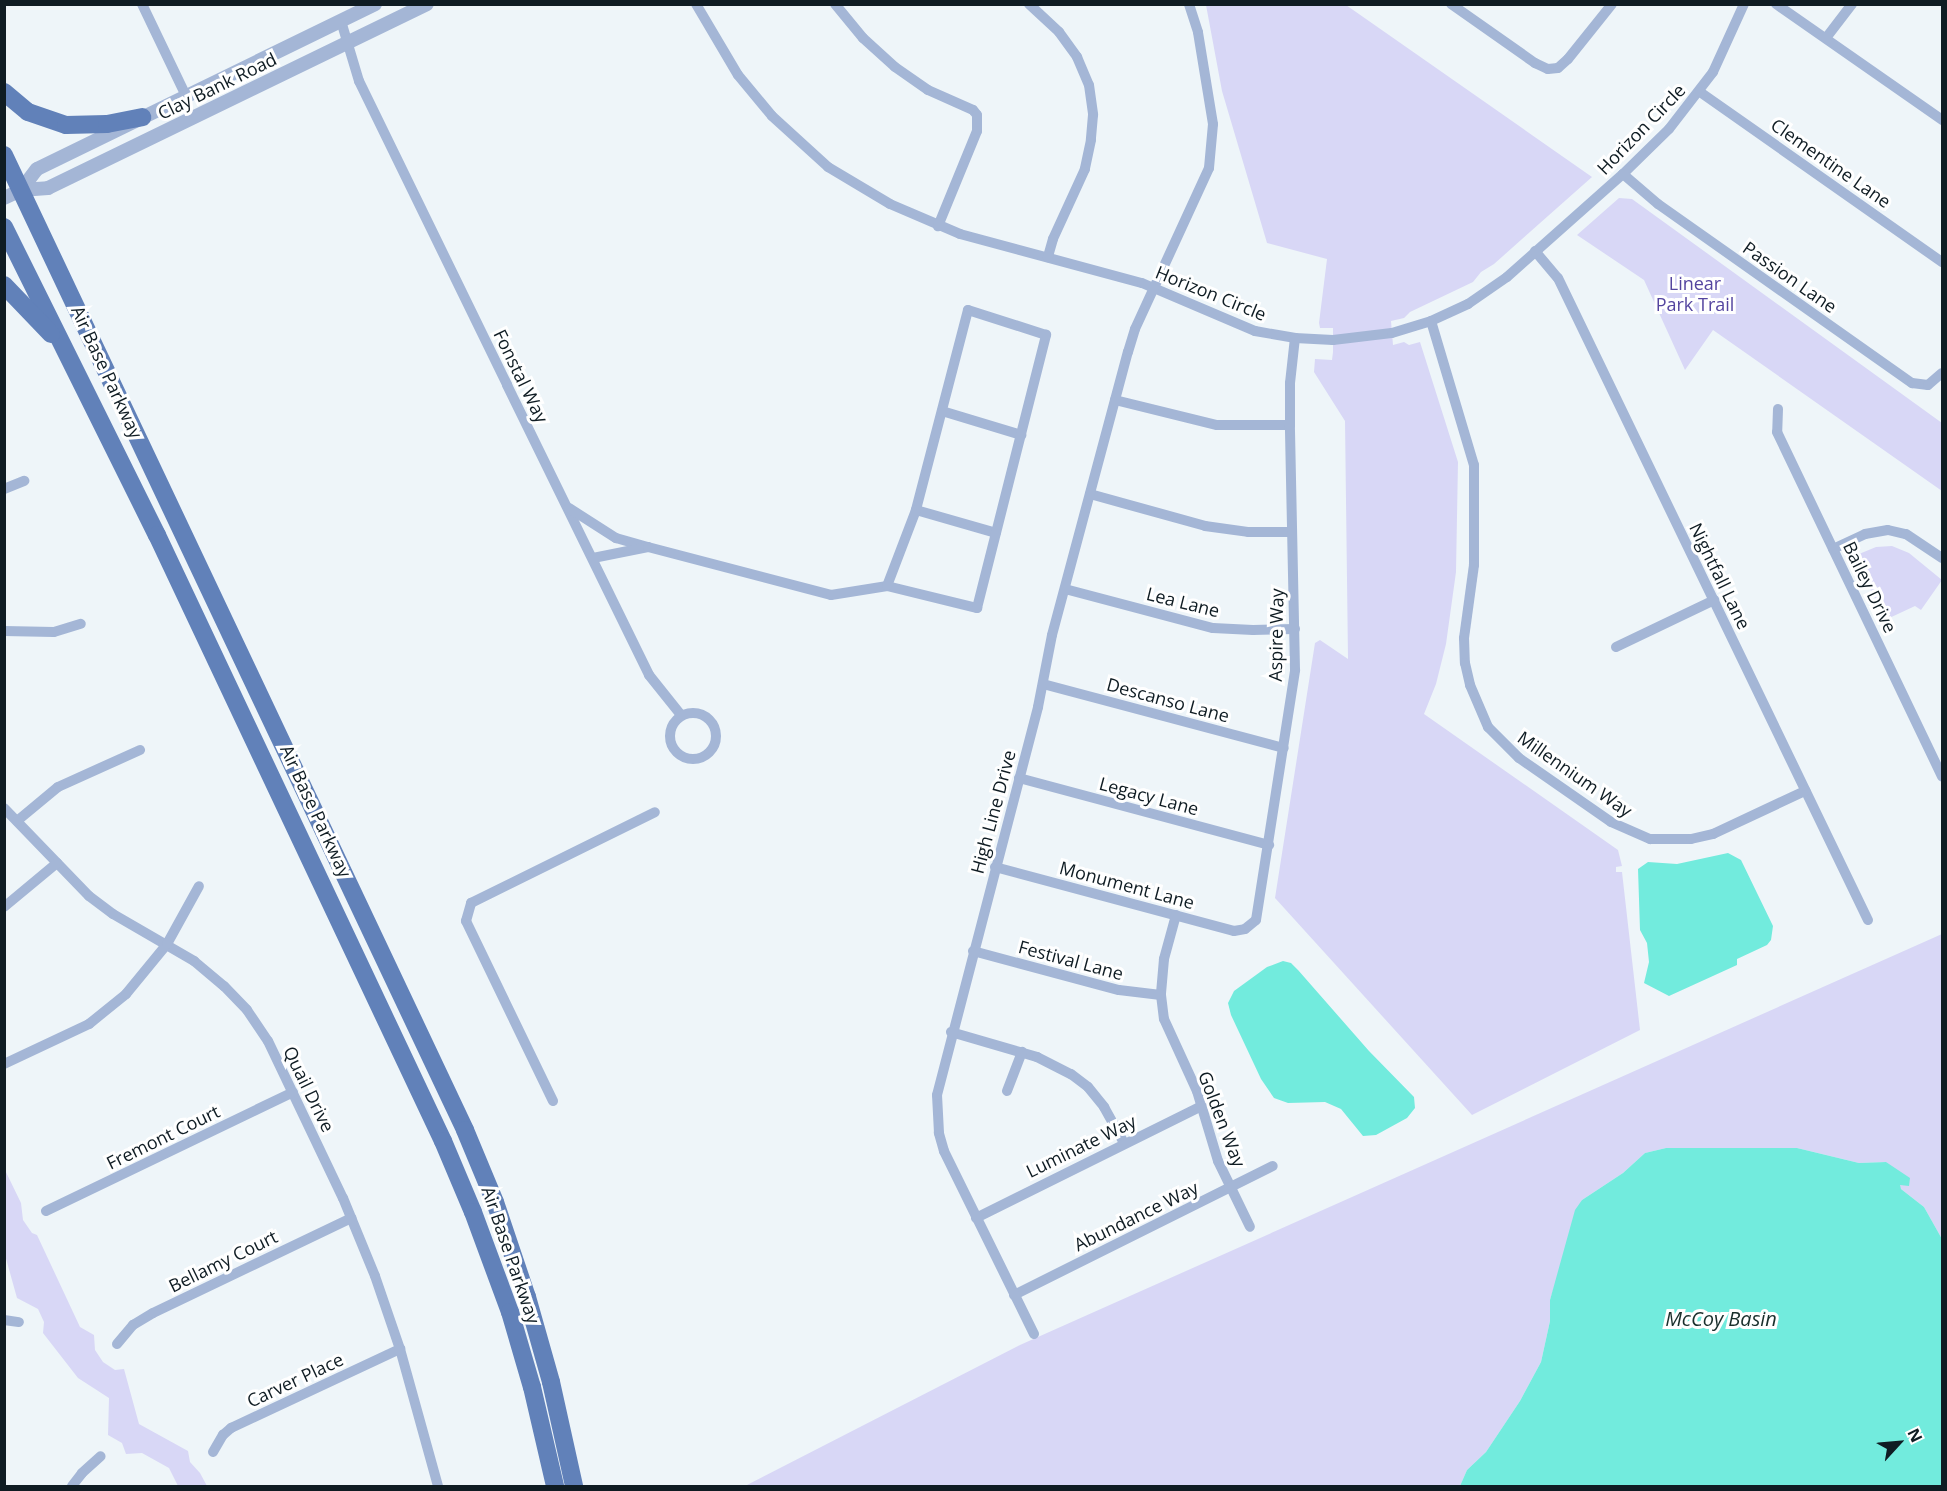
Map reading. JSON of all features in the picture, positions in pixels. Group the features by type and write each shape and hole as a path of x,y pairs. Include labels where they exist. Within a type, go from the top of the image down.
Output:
{"main road":[{"path":"4,92 28,112 66,125 106,124 142,117"},
{"name":"Air Base Parkway","path":"4,155 13,194 465,1130 495,1202 527,1298 551,1382 574,1486"},
{"name":"Air Base Parkway","path":"4,227 157,535 443,1141 473,1212 510,1312 532,1387 555,1486"},
{"path":"4,285 65,349"}],"street":[{"path":"142,4 186,96"},
{"name":"Clay Bank Road","path":"13,194 37,169 375,4"},
{"name":"Clay Bank Road","path":"13,194 48,188 427,4"},
{"name":"Horizon Circle","path":"696,4 738,75 759,103 796,141 847,180 890,204 938,226 1155,288 1235,324 1295,338 1333,340 1392,333 1431,321 1485,293 1623,174 1669,129 1700,92 1723,53 1744,4"},
{"path":"835,4 863,38 895,67 928,90 966,106 977,115 977,131 938,226"},
{"path":"1029,4 1046,18 1069,44 1084,70 1093,108 1092,140 1085,169 1053,239 1048,257"},
{"name":"High Line Drive","path":"1034,1334 950,1166 939,1133 936,1095 1043,684 1065,589 1131,341 1207,176 1213,146 1211,113 1198,32 1189,4"},
{"path":"1451,4 1535,63 1548,69 1558,68 1568,59 1612,4"},
{"path":"1776,4 1942,120"},
{"path":"1826,38 1852,4"},
{"name":"Fonstal Way","path":"341,21 359,81 649,675 681,715"},
{"name":"Clementine Lane","path":"1700,92 1942,262"},
{"name":"Passion Lane","path":"1623,174 1658,204 1912,383 1928,385 1942,373"},
{"name":"Nightfall Lane","path":"1535,251 1558,278 1868,920"},
{"path":"567,507 616,538 831,594 887,586 976,608 1046,335 968,310 916,510 887,586"},
{"name":"Millennium Way","path":"1431,321 1474,465 1474,565 1464,638 1465,663 1470,685 1488,727 1519,758 1611,822 1650,839 1691,839 1713,834 1805,791"},
{"name":"Aspire Way","path":"1250,926 1259,911 1295,670 1290,383 1295,338"},
{"path":"1115,400 1200,423 1233,426 1290,425"},
{"name":"Bailey Drive","path":"1778,409 1777,432 1942,777"},
{"path":"942,411 1021,435"},
{"path":"4,489 24,481"},
{"path":"1090,494 1205,526 1248,532 1292,532"},
{"path":"916,510 996,532"},
{"path":"1833,549 1865,534 1888,530 1906,534 1942,558"},
{"path":"593,558 648,547"},
{"name":"Lea Lane","path":"1065,589 1213,628 1295,629"},
{"path":"1616,647 1714,600"},
{"path":"4,631 54,632 81,624"},
{"name":"Descanso Lane","path":"1043,684 1284,748"},
{"path":"700,713 714,726 714,746 705,756 691,759 674,750 670,731 681,715 700,713"},
{"path":"17,821 58,787 140,750"},
{"name":"Legacy Lane","path":"1019,778 1269,845"},
{"name":"Quail Drive","path":"4,808 89,896 113,914 194,961 247,1010 268,1041 351,1218 375,1276 400,1349 438,1486"},
{"path":"553,1101 466,921 471,903 654,812"},
{"path":"4,907 57,863"},
{"name":"Monument Lane","path":"995,867 1234,931 1250,926"},
{"path":"4,1064 89,1024 126,994 167,944 199,886"},
{"name":"Golden Way","path":"1176,915 1164,959 1161,995 1169,1035 1202,1106 1213,1148 1250,1227"},
{"name":"Festival Lane","path":"973,951 1119,990 1161,995"},
{"path":"951,1032 1052,1063 1088,1087 1112,1119 1124,1143"},
{"path":"1007,1091 1022,1052"},
{"name":"Fremont Court","path":"46,1211 293,1092"},
{"name":"Luminate Way","path":"976,1218 1202,1106"},
{"name":"Abundance Way","path":"1014,1295 1273,1166"},
{"name":"Bellamy Court","path":"117,1344 133,1325 153,1313 351,1218"},
{"path":"4,1320 19,1322"},
{"name":"Carver Place","path":"213,1452 223,1435 231,1428 400,1349"},
{"path":"72,1486 82,1473 101,1456"}],"green space":[{"path":"1206,5 1346,5 1592,177 1494,264 1481,272 1473,282 1410,312 1404,318 1391,321 1393,345 1420,342 1458,462 1456,572 1446,644 1436,684 1424,714 1618,850 1622,866 1616,867 1616,872 1622,872 1640,1030 1472,1115 1275,898 1315,643 1320,640 1348,659 1345,421 1314,372 1315,359 1332,360 1333,352 1333,328 1320,328 1319,323 1327,259 1267,243 1222,91"},
{"name":"Linear Park Trail","path":"1619,198 1632,199 1942,423 1942,491 1713,330 1685,370 1644,280 1577,235"},
{"path":"1892,546 1909,553 1942,580 1921,610 1915,606 1885,620 1857,561 1859,554 1876,547"},
{"path":"1942,934 1942,1239 1924,1207 1901,1189 1886,1162 1859,1163 1797,1148 1666,1148 1645,1153 1623,1173 1582,1200 1550,1300 1550,1321 1541,1362 1520,1401 1486,1452 1467,1470 1460,1486 745,1486 1020,1345"},
{"path":"4,1168 21,1203 23,1220 32,1233 37,1235 80,1327 94,1335 95,1350 103,1362 115,1370 124,1369 139,1424 188,1451 190,1462 200,1473 207,1486 178,1486 169,1468 142,1453 126,1454 122,1443 108,1435 109,1398 78,1378 43,1333 44,1322 38,1309 17,1298 5,1255"}],"water":[{"path":"1728,853 1741,860 1773,926 1771,940 1767,945 1737,959 1737,965 1669,996 1644,983 1649,962 1647,943 1640,930 1638,869 1648,862 1677,864"},
{"path":"1283,961 1291,963 1298,970 1369,1051 1414,1097 1415,1108 1407,1118 1376,1135 1363,1136 1341,1109 1325,1102 1288,1103 1274,1098 1261,1079 1231,1015 1228,1003 1234,991 1267,967"},
{"name":"McCoy Basin","path":"1666,1148 1797,1148 1859,1163 1886,1162 1910,1178 1909,1186 1900,1185 1901,1189 1924,1207 1942,1239 1942,1486 1460,1486 1467,1470 1486,1452 1520,1401 1541,1362 1550,1321 1550,1300 1575,1210 1582,1200 1623,1173 1645,1153"}]}
